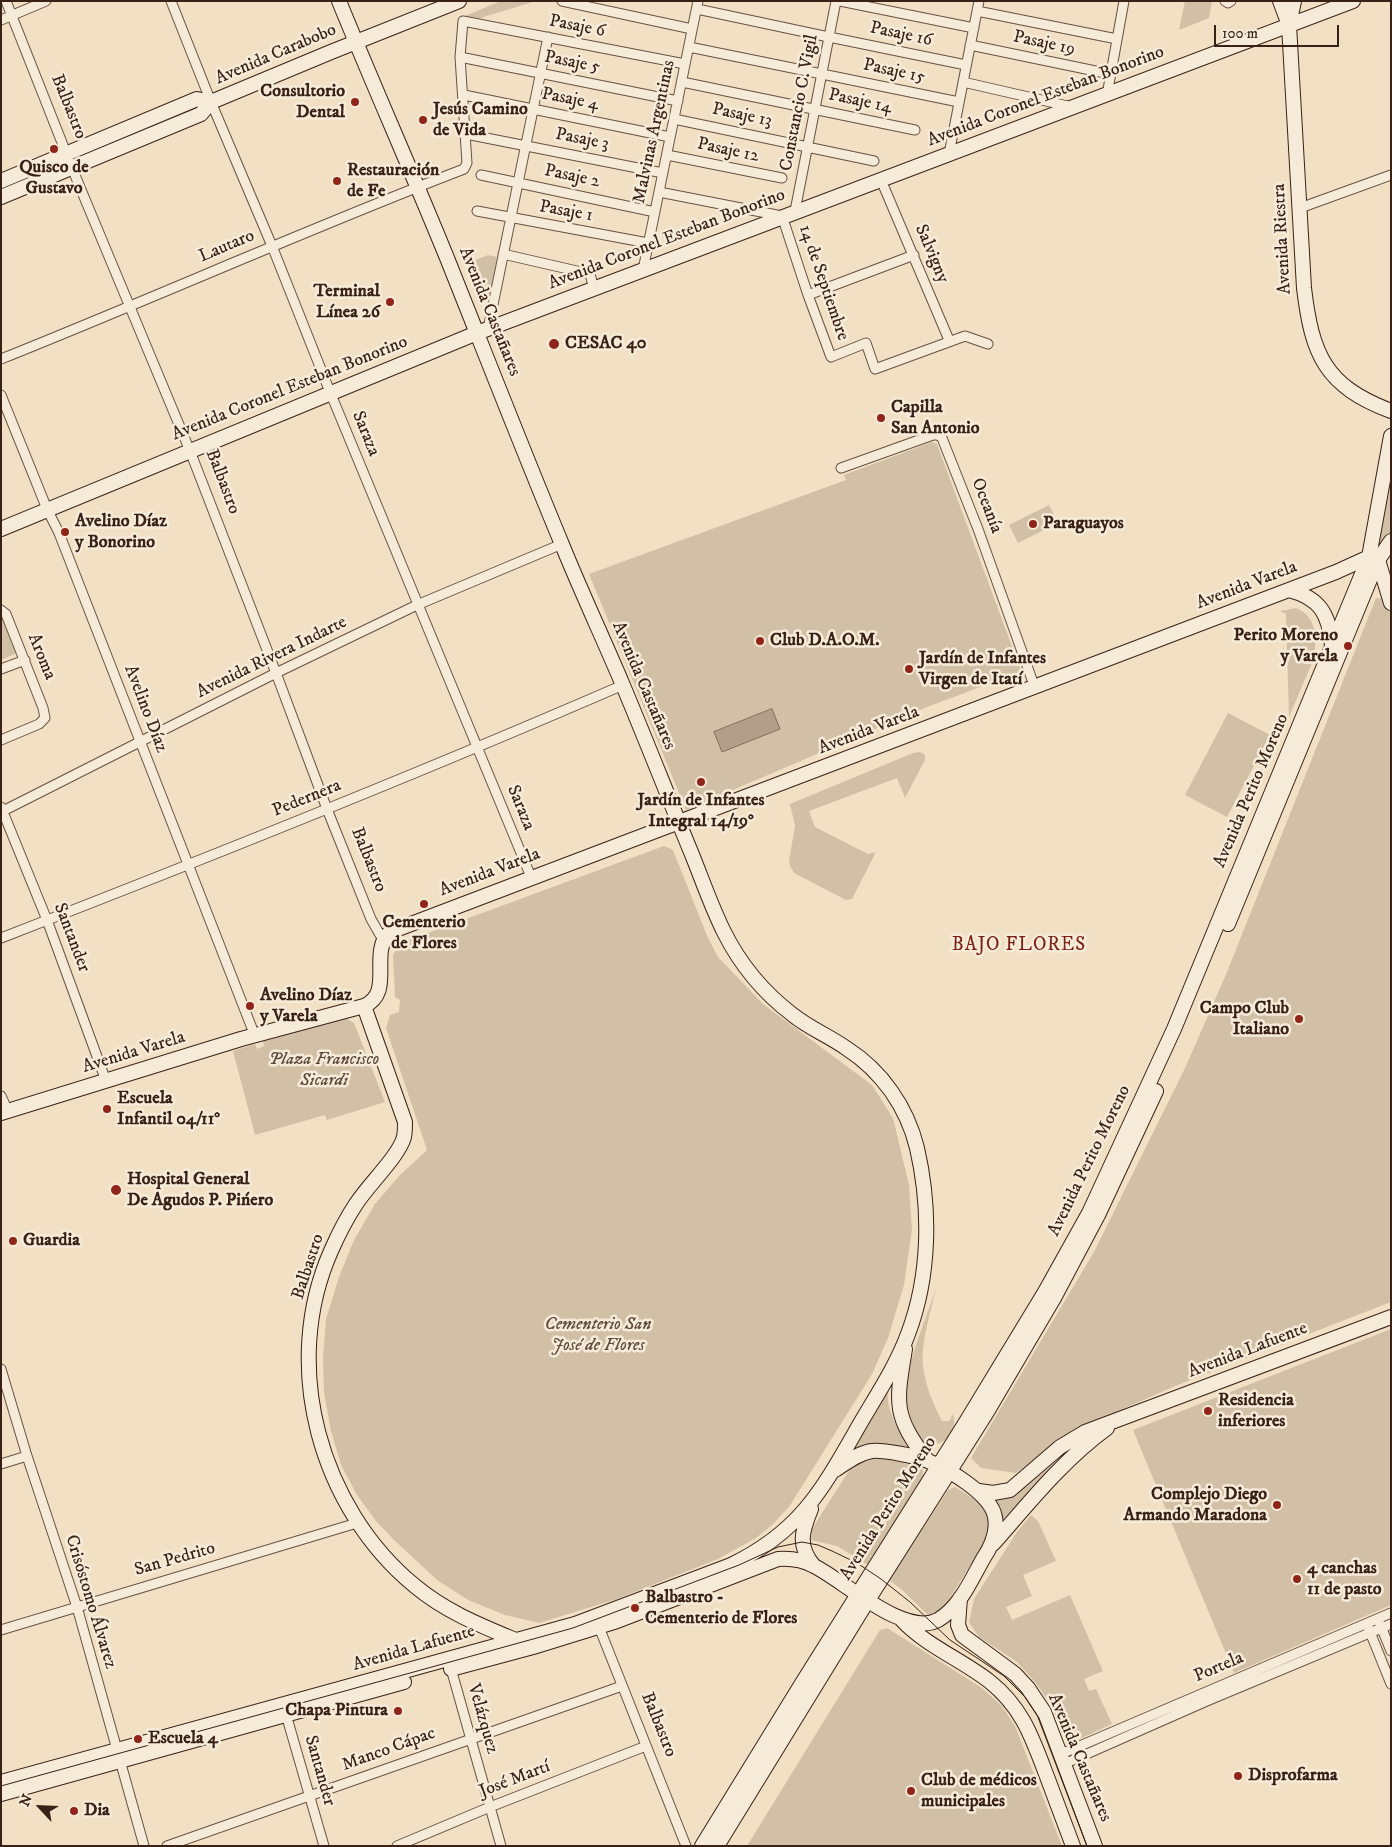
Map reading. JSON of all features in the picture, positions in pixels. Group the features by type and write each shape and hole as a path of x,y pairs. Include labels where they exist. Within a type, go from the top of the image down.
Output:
{"main road":[{"name":"Avenida Castañares","path":"339,1 417,187 482,331 562,544 623,684 723,930 748,969 769,994 794,1015 849,1049 868,1065 895,1095 904,1110 912,1130 922,1175 926,1237 924,1267 918,1298 906,1339 898,1402 906,1429 938,1466"},
{"name":"Avenida Carabobo","path":"1,197 201,114 211,102 459,1"},
{"name":"Avenida Riestra","path":"1280,1 1288,25 1304,288 1310,329 1316,346 1329,371 1342,385 1368,402 1391,411"},
{"name":"Avenida Riestra","path":"1288,25 1294,1"},
{"name":"Avenida Coronel Esteban Bonorino","path":"1,529 482,331 1353,1"},
{"name":"Avenida Carabobo","path":"1,181 196,99 211,102"},
{"name":"Avenida Perito Moreno","path":"938,1466 987,1412 1049,1306 1098,1215 1182,1035 1368,586 1374,559 1391,436"},
{"name":"Avenida Perito Moreno","path":"716,1846 938,1466 1045,1292 1089,1213 1174,1029 1332,648 1374,559 1391,541"},
{"path":"1374,559 1391,603"},
{"name":"Avenida Varela","path":"383,940 390,932 531,877 679,823 1374,559"},
{"path":"1368,586 1376,582 1385,586"},
{"path":"1289,590 1307,597 1322,609 1328,620 1332,648"},
{"path":"364,1006 372,1002 380,987 380,953 383,940"},
{"name":"Avenida Varela","path":"5,1112 255,1036 364,1006"},
{"name":"Balbastro","path":"364,1006 405,1122 404,1136 399,1148 372,1181 341,1228 320,1280 310,1336 309,1364 310,1392 322,1447 339,1490 357,1523 384,1558 399,1573 433,1600 452,1612 533,1647"},
{"name":"Avenida Lafuente","path":"979,1491 993,1493 1010,1490 1072,1439 1085,1432 1391,1317"},
{"name":"Avenida Castañares","path":"832,1472 906,1339"},
{"name":"Avenida Lafuente","path":"990,1549 1023,1508 1064,1465 1094,1438 1118,1420"},
{"name":"Avenida Lafuente","path":"814,1566 805,1553 802,1542 805,1524 814,1502 832,1472 862,1454 872,1451 896,1454 938,1466"},
{"path":"900,1618 918,1623 930,1623 939,1619 960,1598 990,1549 995,1533 996,1518 994,1510 979,1491 938,1466"},
{"name":"Avenida Lafuente","path":"1,1794 118,1756 450,1664 533,1647 597,1622 753,1554 782,1533 814,1502"},
{"name":"Avenida Lafuente","path":"450,1664 516,1640 597,1622 778,1559 789,1558 814,1566 900,1618"},
{"name":"Avenida Perito Moreno","path":"702,1846 863,1597"},
{"name":"Avenida Castañares","path":"960,1598 958,1625 962,1635 1015,1674 1028,1688 1044,1712 1096,1846"},
{"name":"Avenida Castañares","path":"900,1618 915,1632 988,1680 1003,1692 1014,1706 1030,1730 1073,1846"},
{"name":"Avenida Lafuente","path":"1,1782 118,1756"}],"street":[{"name":"Balbastro","path":"6,1 72,168 190,451 371,919 383,940"},
{"path":"1,20 46,1"},
{"name":"Saraza","path":"171,1 417,605 531,877"},
{"path":"562,1 692,29"},
{"name":"Constancio C. Vigil","path":"789,214 815,109 827,36 836,1"},
{"path":"840,1 974,28"},
{"path":"1107,94 1123,1"},
{"path":"1225,1 1228,3 1231,1"},
{"name":"Pasaje 16","path":"697,5 827,36 966,65"},
{"name":"Malvinas Argentinas","path":"643,270 697,5"},
{"path":"949,154 978,6 1117,39"},
{"name":"Pasaje 6","path":"460,57 463,21 685,64"},
{"path":"482,331 503,254 548,37"},
{"name":"Pasaje 19","path":"970,44 1110,74"},
{"name":"Pasaje 15","path":"689,47 959,102"},
{"path":"460,57 466,134"},
{"name":"Pasaje 5","path":"460,57 678,101"},
{"name":"Pasaje 14","path":"682,82 915,130"},
{"path":"963,82 1072,108"},
{"name":"Pasaje 4","path":"464,95 670,137"},
{"name":"Pasaje 13","path":"674,119 874,161"},
{"name":"Lautaro","path":"1,359 131,307 272,246 467,166 466,134"},
{"name":"Pasaje 3","path":"466,134 663,173"},
{"name":"Pasaje 12","path":"667,155 782,178"},
{"name":"Pasaje 2","path":"481,174 655,212"},
{"path":"1300,208 1391,175"},
{"name":"Salvigny","path":"881,180 949,340"},
{"path":"659,192 789,214"},
{"name":"Pasaje 1","path":"477,211 648,243"},
{"name":"14 de Septiembre","path":"789,214 808,295 831,357 866,343 875,369 949,340 965,336 988,344"},
{"path":"503,254 590,274 594,288"},
{"path":"808,295 914,255"},
{"name":"Avelino Díaz","path":"1,395 47,509 56,526 255,1036"},
{"name":"Oceanía","path":"841,468 933,435 938,435 942,438 978,529 1035,688"},
{"name":"Avenida Rivera Indarte","path":"2,810 417,605 562,544"},
{"name":"Aroma","path":"1,610 6,614 25,660 43,708 44,718 39,724 1,740"},
{"path":"1,669 25,660"},
{"name":"Pedernera","path":"1,938 478,748 623,684"},
{"name":"Santander","path":"2,810 47,920 106,1081"},
{"path":"1,1096 5,1112"},
{"name":"Crisóstomo Álvarez","path":"1,1368 27,1456 77,1607 144,1846"},
{"path":"1,1464 27,1456"},
{"name":"San Pedrito","path":"1,1630 357,1523"},
{"name":"Portela","path":"1063,1759 1366,1622 1391,1613"},
{"path":"1377,1618 1391,1651"},
{"name":"Balbastro","path":"597,1622 686,1846"},
{"path":"1366,1622 1391,1684"},
{"name":"Portela","path":"1063,1759 1391,1624"},
{"name":"Velázquez","path":"450,1664 501,1846"},
{"name":"Manco Cápac","path":"167,1846 622,1686"},
{"name":"Santander","path":"285,1710 324,1846"},
{"name":"José Martí","path":"397,1846 490,1807 646,1746"}],"green space":[{"path":"501,1 536,1 477,19 476,21 460,18"},
{"path":"1185,1 1212,1 1209,18 1179,30"},
{"path":"488,255 497,257 490,300 480,298 466,264"},
{"name":"Club D.A.O.M.","path":"932,442 937,444 1020,668 1018,673 927,707 686,810 589,574 846,480 844,475"},
{"path":"1391,473 1391,532 1378,549"},
{"name":"Paraguayos","path":"1049,505 1058,523 1018,543 1009,525"},
{"name":"Campo Club Italiano","path":"1376,598 1385,599 1391,615 1391,1302 1175,1386 1076,1430 1016,1473 981,1468 971,1458 1094,1252 1186,1066 1227,972"},
{"path":"1296,608 1303,612 1312,622 1315,636 1315,651 1314,658 1289,717 1286,614 1280,611"},
{"path":"1,609 17,653 1,660"},
{"path":"1228,713 1270,735 1227,817 1185,795"},
{"path":"920,752 925,755 925,760 905,798 897,778 809,811 815,827 868,854 876,852 852,899 846,900 794,873 789,861 795,826 790,804 913,753"},
{"name":"Cementerio San José de Flores","path":"664,846 673,850 708,938 718,957 763,1004 872,1085 893,1118 909,1185 912,1229 904,1285 888,1338 872,1374 789,1507 772,1525 756,1538 718,1559 617,1599 539,1623 505,1615 468,1600 437,1580 376,1521 357,1495 341,1465 331,1431 324,1393 323,1357 326,1319 339,1277 354,1240 375,1204 399,1176 427,1150 386,1028 390,1015 399,1012 400,1000 395,997 393,956 398,944"},
{"name":"Plaza Francisco Sicardi","path":"344,1017 354,1023 385,1102 327,1120 325,1115 255,1135 233,1051 255,1044 257,1049 264,1046 263,1041"},
{"path":"936,1288 925,1337 923,1365 930,1394 942,1421 949,1421 953,1414 954,1424 951,1434 947,1438 939,1443 929,1444 919,1439 913,1430 906,1407 905,1395 912,1356"},
{"name":"Complejo Diego Armando Maradona","path":"1391,1329 1391,1605 1234,1673 1133,1430"},
{"path":"886,1390 888,1391 889,1407 895,1423 914,1451 889,1445 869,1444 851,1451"},
{"path":"1077,1445 1004,1527 1001,1513 992,1499 1006,1498 1019,1492"},
{"path":"875,1456 919,1467 923,1470 923,1478 868,1565 837,1546 811,1540 812,1529 848,1472 860,1461"},
{"path":"955,1487 987,1507 993,1524 986,1541 941,1612 930,1617 889,1580 948,1490"},
{"path":"1031,1515 1038,1521 1056,1561 1023,1575 1032,1596 1006,1607 1012,1620 1070,1595 1103,1671 1084,1679 1089,1691 1096,1689 1112,1724 1082,1738 1066,1737 1049,1702 1035,1682 1017,1662 979,1637 969,1622 974,1599 1017,1532"},
{"name":"Club de médicos municipales","path":"887,1628 982,1688 1002,1706 1015,1726 1062,1846 747,1846 880,1630"}],"shaded area":[{"path":"772,709 780,729 722,752 714,732"}],"tram line":[{"path":"1,1786 573,1628 739,1565 778,1547 802,1542 818,1545 832,1551 857,1563 881,1579 910,1602 950,1640 1004,1676 1025,1697 1039,1718 1087,1846"}],"place":[{"name":"Consultorio Dental","path":"355,102"},
{"name":"Jesús Camino de Vida","path":"423,120"},
{"name":"Quisco de Gustavo","path":"54,149"},
{"name":"Restauración de Fe","path":"337,181"},
{"name":"Terminal Línea 26","path":"390,302"},
{"name":"CESAC 40","path":"554,344"},
{"name":"Capilla San Antonio","path":"881,418"},
{"name":"Paraguayos","path":"1033,524"},
{"name":"Avelino Díaz y Bonorino","path":"65,532"},
{"name":"Club D.A.O.M.","path":"760,641"},
{"name":"Perito Moreno y Varela","path":"1348,646"},
{"name":"Jardín de Infantes Virgen de Itatí","path":"909,669"},
{"name":"Jardín de Infantes Integral 14/19°","path":"701,782"},
{"name":"Cementerio de Flores","path":"424,904"},
{"name":"Avelino Díaz y Varela","path":"250,1006"},
{"name":"Campo Club Italiano","path":"1299,1019"},
{"name":"Escuela Infantil 04/11°","path":"107,1109"},
{"name":"Hospital General De Agudos P. Pińero","path":"116,1190"},
{"name":"Guardia","path":"13,1241"},
{"name":"Residencia inferiores","path":"1208,1411"},
{"name":"Complejo Diego Armando Maradona","path":"1277,1505"},
{"name":"4 canchas 11 de pasto","path":"1297,1579"},
{"name":"Balbastro - Cementerio de Flores","path":"635,1608"},
{"name":"Chapa Pintura","path":"398,1711"},
{"name":"Escuela 4","path":"138,1739"},
{"name":"Disprofarma","path":"1238,1776"},
{"name":"Club de médicos municipales","path":"911,1791"},
{"name":"Dia","path":"74,1811"}],"district":[{"name":"BAJO FLORES","path":"1019,946"}]}
